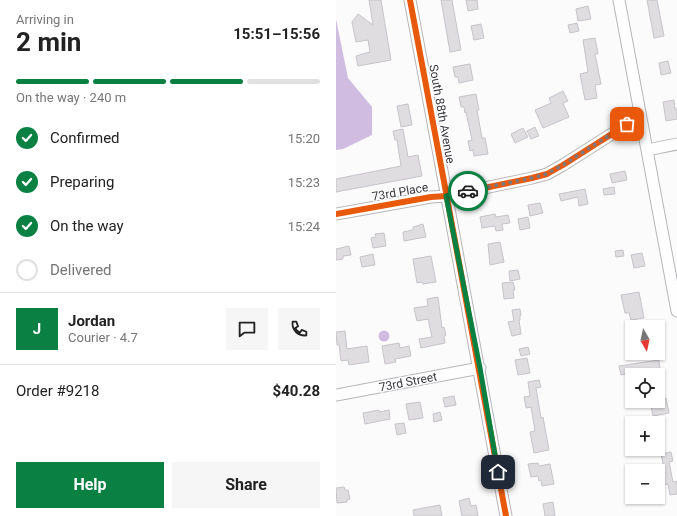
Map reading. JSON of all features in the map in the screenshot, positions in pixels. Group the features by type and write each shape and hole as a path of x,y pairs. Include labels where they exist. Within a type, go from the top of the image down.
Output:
{"street":[{"name":"South 88th Avenue","path":"410,0 446,196 480,368 506,516"},
{"path":"619,0 677,311"},
{"name":"73rd Place","path":"336,214 431,197 446,196 546,174 563,165 640,116"},
{"path":"647,150 677,144"},
{"name":"73rd Street","path":"336,395 480,368"}],"shaded area":[{"path":"336,19 348,78 372,107 372,135 343,149 336,150"},
{"path":"384,330 388,332 390,336 388,340 384,342 380,340 378,336 380,332"}],"building":[{"path":"369,0 381,0 391,60 358,66 356,56 370,52 368,40 356,42 352,22 358,14 373,25"},
{"path":"441,0 452,0 461,50 450,52"},
{"path":"466,0 477,0 478,9 468,11"},
{"path":"647,0 657,0 664,36 654,38"},
{"path":"588,6 591,19 578,21 576,9"},
{"path":"577,23 579,31 570,33 568,25"},
{"path":"481,24 484,38 474,40 471,26"},
{"path":"595,38 598,54 595,54 601,84 595,85 597,98 585,100 580,74 588,72 583,40"},
{"path":"668,61 671,73 661,75 659,63"},
{"path":"470,64 473,80 459,83 458,77 455,77 453,67"},
{"path":"563,91 568,101 563,103 569,117 543,128 535,110 551,103 549,98"},
{"path":"476,94 482,138 485,138 488,154 474,156 473,150 470,151 468,141 472,140 466,112 465,113 464,107 461,107 459,97"},
{"path":"674,100 675,109 677,109 677,119 666,121 663,102"},
{"path":"408,104 412,125 401,127 397,106"},
{"path":"535,127 539,136 531,139 527,131"},
{"path":"523,128 528,137 515,143 511,134"},
{"path":"403,129 408,157 418,155 422,176 336,192 336,179 401,166 397,140 395,140 393,131"},
{"path":"625,171 627,180 612,183 610,174"},
{"path":"614,187 615,194 604,195 603,189"},
{"path":"585,189 588,204 579,206 578,197 561,201 559,194"},
{"path":"540,203 543,213 530,216 528,205"},
{"path":"495,214 496,217 508,215 510,223 502,224 503,230 496,231 495,226 482,228 480,217"},
{"path":"528,217 530,228 520,230 518,219"},
{"path":"423,224 426,237 404,241 403,232 413,230 413,227"},
{"path":"384,233 386,246 373,248 371,238 376,237 375,234"},
{"path":"500,242 504,262 490,265 488,244"},
{"path":"349,246 351,255 343,256 343,259 336,260 336,249"},
{"path":"623,250 624,256 616,257 615,251"},
{"path":"642,253 645,266 634,268 631,255"},
{"path":"373,254 375,265 362,267 360,257"},
{"path":"431,256 436,282 423,284 422,282 417,283 413,259"},
{"path":"518,270 520,279 510,281 509,271"},
{"path":"513,282 515,290 513,290 514,298 504,299 502,283"},
{"path":"639,292 644,318 631,320 629,313 625,313 621,295"},
{"path":"438,297 442,328 444,327 446,335 444,336 445,343 421,348 419,339 432,337 428,319 417,321 414,308 428,306 427,299"},
{"path":"520,309 521,315 519,320 521,334 512,336 508,322 514,321 512,310"},
{"path":"345,331 347,349 367,346 369,362 349,365 348,360 341,361 339,345 337,345 336,332"},
{"path":"399,343 400,348 409,346 411,356 395,359 396,362 385,364 382,346"},
{"path":"528,347 530,354 521,356 519,349"},
{"path":"527,358 530,373 518,375 515,360"},
{"path":"659,360 660,368 625,368 625,374 621,375 619,366"},
{"path":"539,380 541,387 536,388 541,418 543,417 549,450 534,453 530,432 535,431 531,407 526,408 524,397 530,396 528,382"},
{"path":"454,396 456,405 445,407 443,398"},
{"path":"665,398 669,413 653,416 651,408 665,408"},
{"path":"420,402 423,418 409,420 406,404"},
{"path":"379,410 379,412 389,410 390,419 365,424 363,413"},
{"path":"440,412 442,420 434,422 433,414"},
{"path":"404,423 406,433 397,435 395,424"},
{"path":"671,452 673,461 669,462 673,482 677,481 677,494 670,495 668,484 665,485 665,464 663,464 661,456 665,456 665,453"},
{"path":"538,463 539,466 550,464 554,484 542,486 541,480 539,481 538,476 531,477 528,464"},
{"path":"344,487 345,490 348,490 350,499 347,500 347,502 337,503 336,488"},
{"path":"469,498 471,506 476,505 478,516 462,516 459,501"},
{"path":"553,502 555,516 545,516 543,504"},
{"path":"440,505 442,516 414,516 413,510"}],"cycle path":[{"path":"410,0 506,516"},
{"path":"336,214 431,197 446,196 547,174 640,116"}],"way so far":[{"path":"468,191 546,174 563,165 627,124"}],"route":[{"path":"468,191 446,196 480,368 498,472"}]}
